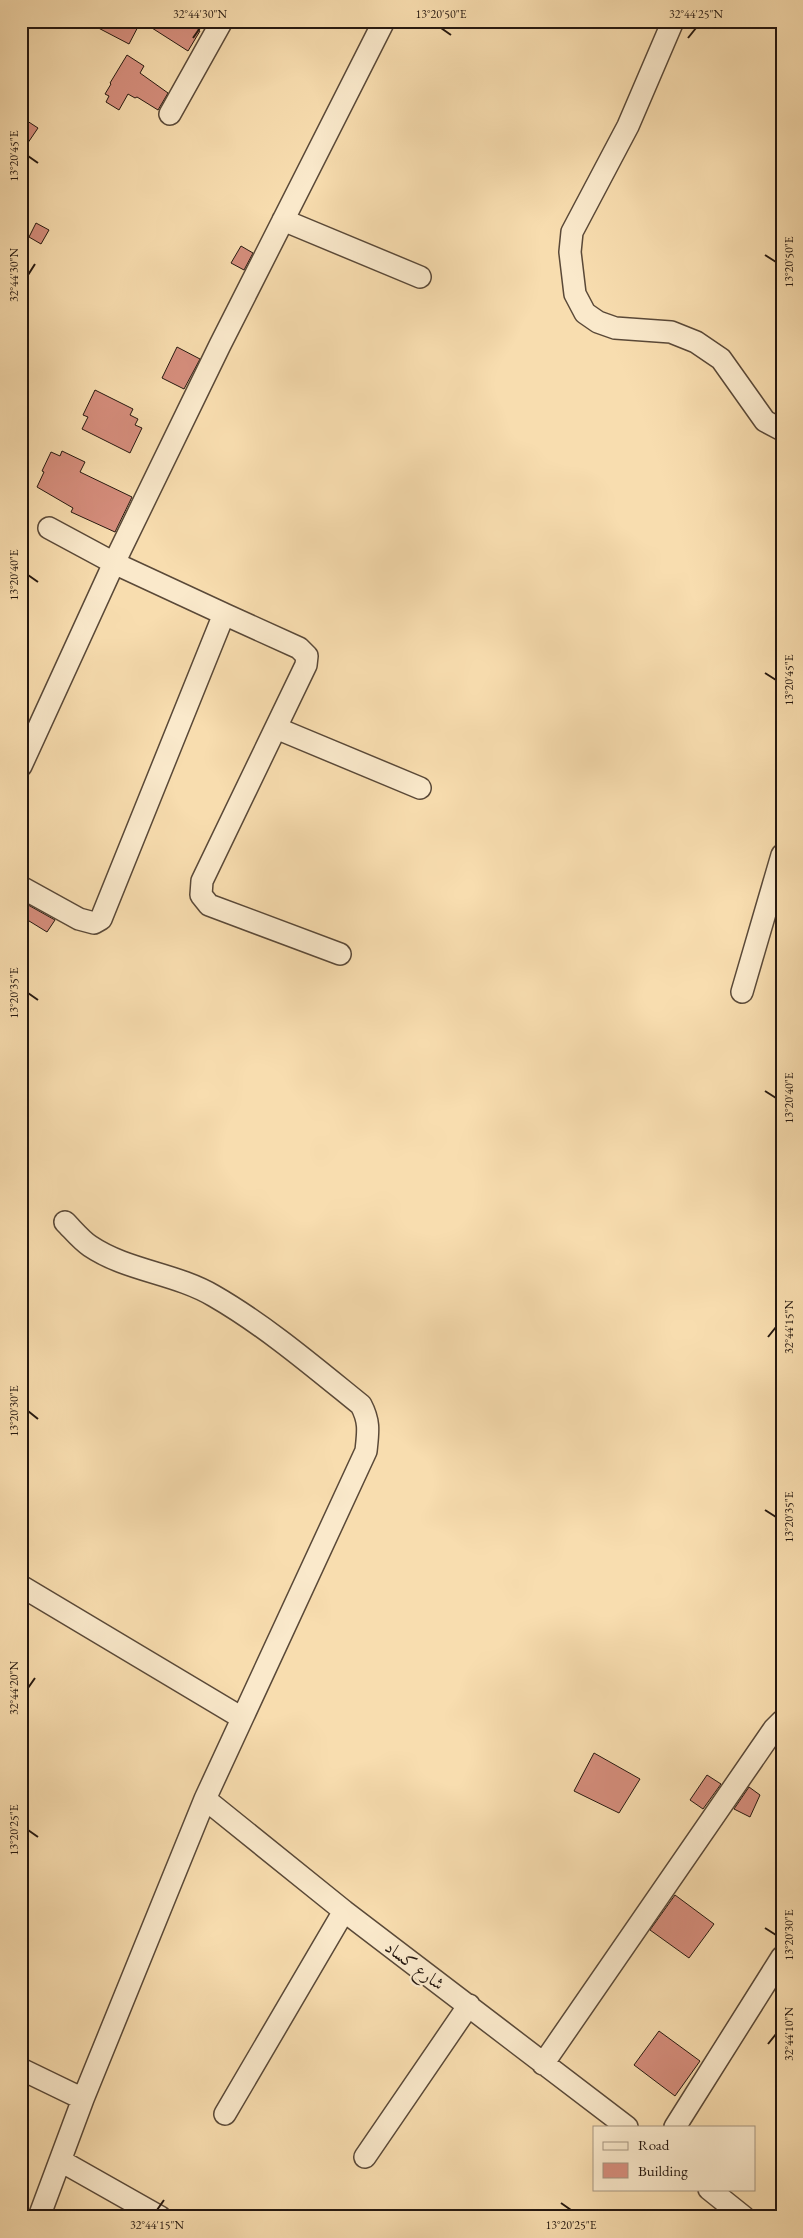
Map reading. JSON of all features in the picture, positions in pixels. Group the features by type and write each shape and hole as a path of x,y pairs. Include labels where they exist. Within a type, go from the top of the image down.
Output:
{"street":[{"path":"170,114 222,21"},
{"path":"21,766 114,563 283,220 384,21"},
{"path":"674,21 628,126 572,232 570,252 575,294 585,313 598,322 623,329 671,332 696,342 721,360 766,421 782,430"},
{"path":"283,220 420,277"},
{"path":"49,528 114,563 299,648 306,656 306,665 202,882 201,895 209,904 340,954"},
{"path":"21,887 79,919 94,923 101,919 224,614"},
{"path":"276,728 420,788"},
{"path":"742,992 782,855"},
{"path":"39,2217 84,2099 206,1799 366,1451 368,1418 361,1405 255,1323 195,1286 130,1265 89,1246 66,1222"},
{"path":"21,1586 242,1718"},
{"path":"543,2064 782,1720"},
{"name":"شارع كساد","path":"206,1799 344,1912 469,2005 626,2126"},
{"path":"225,2114 344,1912"},
{"path":"676,2126 782,1958"},
{"path":"365,2157 469,2005"},
{"path":"21,2069 84,2099"},
{"path":"61,2161 160,2217"},
{"path":"709,2190 744,2217"}],"building":[{"path":"85,21 141,21 129,44"},
{"path":"141,21 203,21 198,30 200,31 188,51"},
{"path":"127,55 144,66 140,73 168,93 158,110 137,97 135,98 128,94 119,110 106,102 109,96 105,94"},
{"path":"21,117 38,128 21,153"},
{"path":"36,223 49,230 41,244 29,237"},
{"path":"241,246 253,253 244,270 231,263"},
{"path":"177,347 200,359 184,389 162,378"},
{"path":"95,390 133,409 130,415 138,419 135,425 142,428 130,453 82,429 88,417 83,415"},
{"path":"62,451 85,462 80,472 132,497 115,532 71,512 73,508 37,487 51,452 60,456"},
{"path":"21,901 55,920 47,932 21,916"},
{"path":"594,1753 640,1779 619,1813 574,1791"},
{"path":"707,1775 721,1784 703,1809 690,1800"},
{"path":"749,1787 760,1795 750,1817 734,1809"},
{"path":"675,1895 714,1924 689,1958 650,1930"},
{"path":"659,2031 700,2061 675,2096 634,2065"}]}
